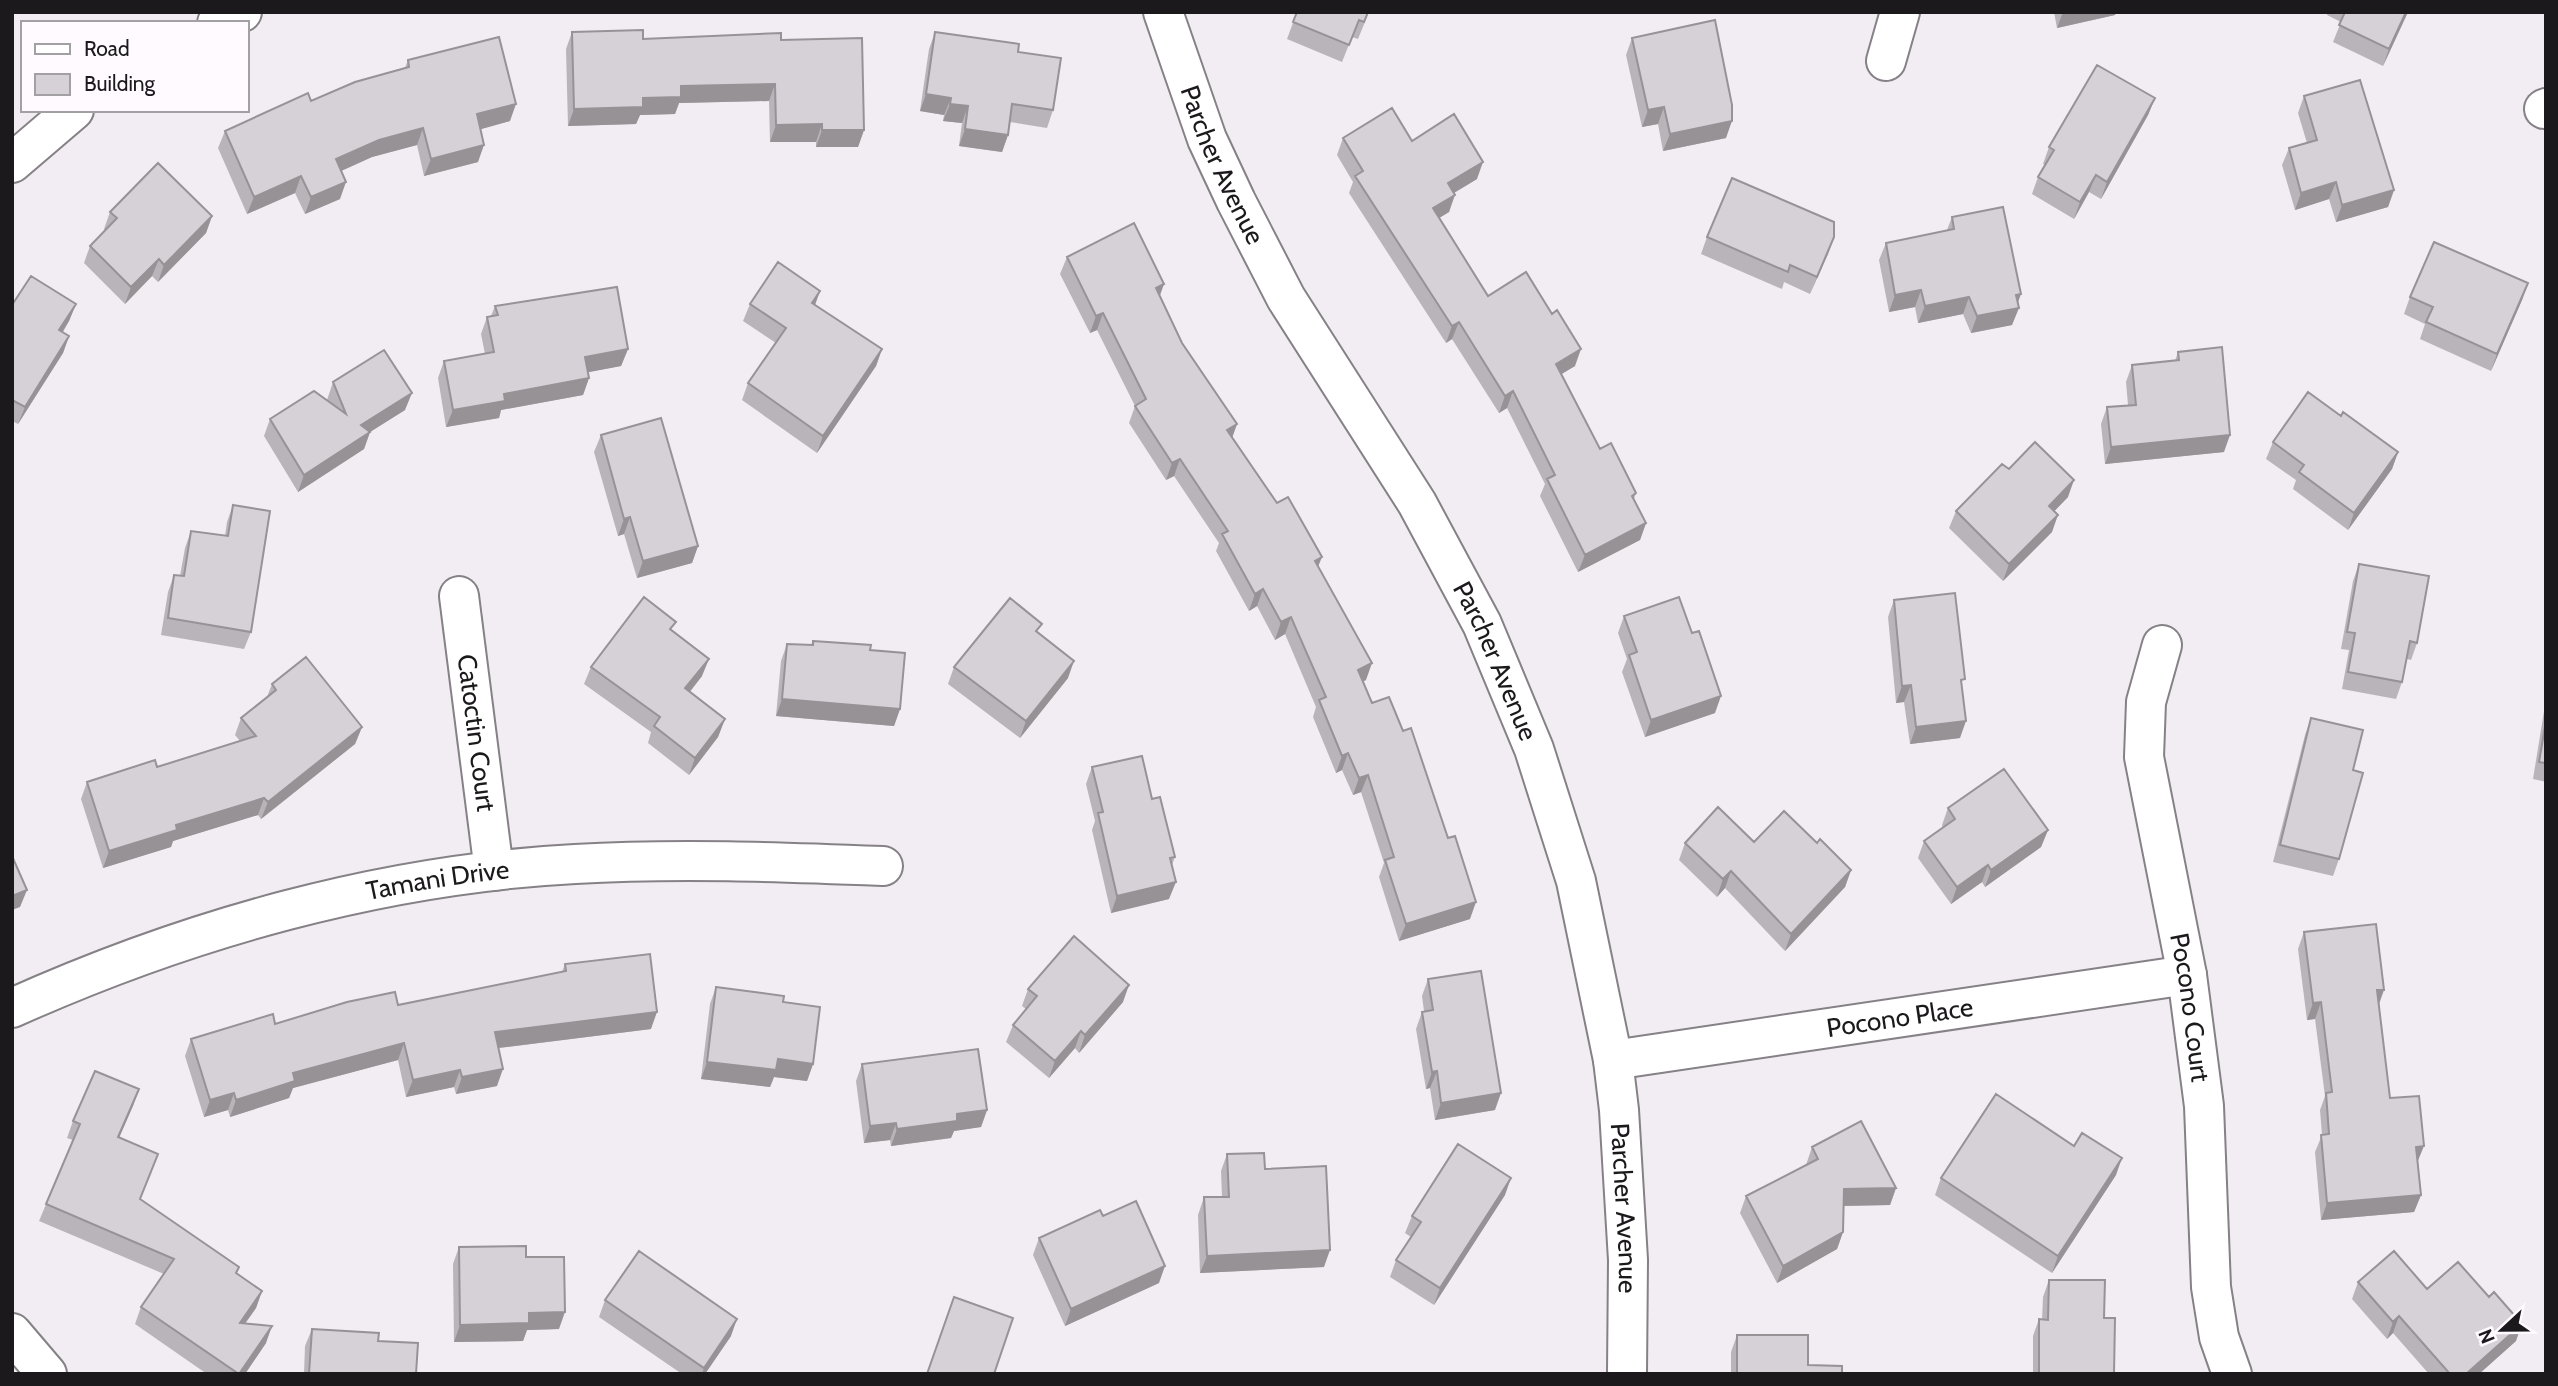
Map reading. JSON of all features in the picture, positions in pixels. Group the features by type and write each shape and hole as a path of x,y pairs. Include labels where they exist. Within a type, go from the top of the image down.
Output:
{"street":[{"path":"222,21 242,12"},
{"name":"Parcher Avenue","path":"1163,12 1207,139 1236,201 1286,298 1417,503 1482,624 1534,749 1576,881 1613,1060 1619,1110 1628,1260 1627,1374"},
{"path":"1886,61 1900,12"},
{"path":"12,163 72,112"},
{"name":"Catoctin Court","path":"460,596 495,871"},
{"name":"Pocono Court","path":"2162,645 2146,702 2144,757 2187,975 2204,1106 2211,1287 2218,1337 2232,1374"},
{"name":"Tamani Drive","path":"12,1008 153,951 257,919 399,886 495,871 575,864 727,860 883,866"},
{"name":"Pocono Place","path":"1613,1060 2187,975"},
{"path":"12,1333 47,1374"}],"building":[{"path":"1297,12 1368,12 1364,22 1359,20 1349,45 1293,22"},
{"path":"2345,12 2406,12 2389,49 2339,25"},
{"path":"1715,20 1732,105 1732,121 1670,134 1664,107 1648,110 1632,38"},
{"path":"643,30 643,39 781,33 781,40 862,38 864,130 822,130 822,124 776,125 775,84 681,86 681,97 643,98 643,107 574,109 572,32"},
{"path":"935,32 1019,44 1018,52 1061,58 1053,110 1012,104 1008,135 965,129 968,106 950,104 951,98 926,94"},
{"path":"499,37 516,104 477,114 484,145 431,159 423,128 379,140 336,159 346,182 311,197 301,176 254,197 225,131 308,93 311,101 355,82 409,67 408,60"},
{"path":"2097,65 2155,98 2107,182 2096,175 2080,202 2038,177 2054,150 2049,147"},
{"path":"2360,80 2394,190 2342,205 2336,182 2301,193 2289,148 2317,140 2304,96"},
{"path":"1392,108 1412,141 1454,114 1483,162 1448,183 1455,195 1433,208 1488,296 1526,272 1552,314 1557,310 1581,349 1556,364 1600,449 1611,443 1636,493 1632,496 1646,523 1585,555 1547,479 1555,475 1513,391 1505,396 1459,322 1452,326 1355,176 1363,171 1343,138"},
{"path":"158,163 212,216 164,265 159,259 131,287 90,246 117,218 110,212"},
{"path":"1732,178 1834,222 1834,237 1817,277 1790,265 1788,272 1707,237"},
{"path":"2003,207 2021,294 2016,295 2019,308 1977,316 1969,297 1925,306 1921,290 1895,295 1886,243 1954,229 1952,217"},
{"path":"1134,223 1164,284 1156,288 1182,343 1237,424 1227,430 1277,503 1288,497 1322,557 1315,561 1372,663 1358,670 1372,703 1389,697 1403,731 1411,728 1448,838 1455,836 1476,902 1406,924 1385,860 1394,857 1368,775 1359,778 1348,753 1342,756 1319,700 1326,697 1291,617 1281,622 1263,589 1255,594 1222,534 1228,531 1180,459 1172,463 1135,406 1146,399 1103,313 1096,316 1067,257"},
{"path":"2434,242 2528,283 2497,354 2426,322 2433,307 2410,297"},
{"path":"778,262 820,291 812,303 882,349 823,436 748,383 786,328 750,304"},
{"path":"31,276 76,304 59,330 69,336 25,407 12,400 12,305"},
{"path":"617,287 628,349 585,357 589,378 504,394 505,401 453,410 444,361 494,352 487,317 498,315 495,306"},
{"path":"2222,347 2230,435 2111,447 2107,407 2136,405 2132,365 2179,360 2178,352"},
{"path":"384,350 412,393 361,425 370,432 304,475 270,419 314,391 346,414 333,382"},
{"path":"2308,392 2341,416 2343,412 2398,452 2354,513 2299,472 2304,465 2273,442"},
{"path":"661,418 698,546 643,561 630,517 624,519 601,435"},
{"path":"2035,442 2074,480 2049,506 2058,515 2009,564 1956,511 2002,464 2009,469"},
{"path":"233,505 270,511 251,632 168,618 174,575 184,576 191,531 228,536"},
{"path":"2359,564 2429,576 2417,643 2410,641 2402,682 2348,672 2355,633 2347,632"},
{"path":"1955,593 1965,679 1961,680 1966,721 1916,727 1911,685 1902,686 1894,600"},
{"path":"644,597 676,622 670,629 709,659 685,688 725,719 695,758 654,726 660,717 591,667"},
{"path":"1679,597 1692,633 1699,631 1721,696 1651,720 1629,655 1637,652 1624,616"},
{"path":"1010,598 1042,624 1036,631 1074,661 1026,721 954,667"},
{"path":"813,641 871,645 870,650 905,653 900,709 782,699 787,644 813,645"},
{"path":"306,657 362,727 268,802 264,798 176,825 177,830 109,851 87,782 155,760 157,767 256,736 241,718 276,690 272,684"},
{"path":"2311,718 2363,730 2353,770 2363,773 2339,859 2280,845"},
{"path":"2546,721 2546,763 2539,762"},
{"path":"1142,756 1152,799 1160,797 1175,857 1170,858 1176,882 1117,896 1098,813 1103,812 1092,767"},
{"path":"2004,769 2048,830 1991,870 1988,865 1957,887 1924,841 1955,819 1948,808"},
{"path":"1718,807 1754,842 1784,811 1817,843 1820,839 1851,870 1791,934 1731,871 1723,879 1685,843"},
{"path":"12,856 27,890 12,896"},
{"path":"2376,924 2384,990 2377,990 2390,1098 2419,1096 2424,1146 2416,1147 2421,1195 2327,1203 2321,1135 2329,1134 2326,1093 2332,1092 2321,1002 2313,1003 2304,932"},
{"path":"1074,936 1129,985 1085,1035 1081,1031 1055,1061 1013,1025 1037,996 1028,989"},
{"path":"650,954 657,1012 495,1032 503,1069 462,1077 460,1070 413,1080 404,1043 293,1073 295,1081 236,1100 234,1093 210,1100 191,1039 273,1014 275,1024 347,1002 395,992 398,1005 566,971 565,964"},
{"path":"1481,971 1501,1093 1441,1103 1437,1071 1432,1072 1422,1012 1433,1010 1428,979"},
{"path":"716,987 784,996 783,1002 820,1007 813,1064 778,1059 776,1070 707,1062"},
{"path":"978,1049 987,1110 957,1114 957,1121 897,1129 896,1123 870,1126 862,1064"},
{"path":"95,1071 139,1089 118,1137 158,1154 140,1199 239,1267 236,1273 262,1291 240,1323 272,1326 239,1374 141,1307 174,1259 46,1204 80,1124 73,1121"},
{"path":"1996,1094 2074,1146 2082,1133 2122,1158 2058,1256 1941,1178"},
{"path":"1861,1121 1896,1188 1844,1189 1843,1232 1783,1266 1746,1196 1818,1159 1812,1147"},
{"path":"1458,1144 1511,1178 1440,1288 1396,1260 1421,1222 1412,1216"},
{"path":"1264,1153 1265,1169 1326,1166 1330,1250 1207,1256 1204,1197 1229,1197 1227,1154"},
{"path":"1136,1201 1165,1266 1071,1309 1039,1238 1100,1210 1103,1216"},
{"path":"526,1246 526,1257 564,1257 565,1312 529,1313 529,1323 460,1325 459,1247"},
{"path":"639,1251 737,1319 704,1368 605,1300"},
{"path":"2394,1251 2427,1289 2458,1262 2489,1297 2494,1292 2522,1324 2466,1374 2450,1374 2399,1316 2393,1322 2358,1282"},
{"path":"2049,1280 2105,1280 2104,1318 2115,1318 2114,1374 2039,1374 2039,1319 2048,1320"},
{"path":"954,1297 1013,1318 994,1374 927,1374"},
{"path":"312,1329 379,1333 378,1341 418,1343 416,1374 309,1374"},
{"path":"1737,1335 1808,1335 1808,1365 1842,1366 1842,1374 1737,1374"}]}
